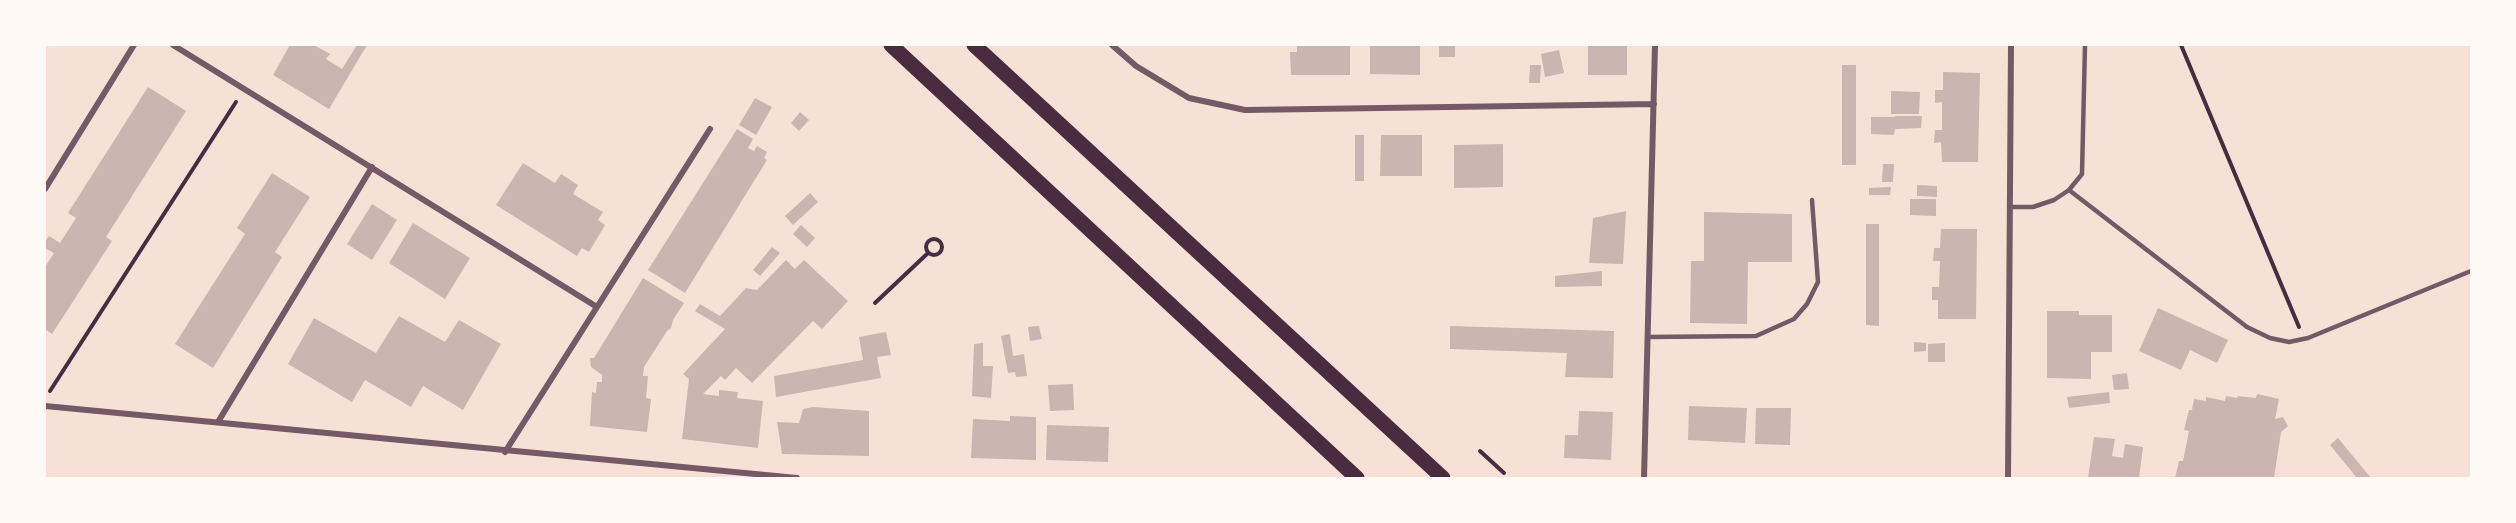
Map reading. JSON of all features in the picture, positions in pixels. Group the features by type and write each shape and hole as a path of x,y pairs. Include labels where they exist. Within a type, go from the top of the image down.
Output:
{"main road":[{"path":"891,45 1357,478"},
{"path":"974,45 1438,473"}],"street":[{"path":"45,189 134,45"},
{"path":"173,45 597,307"},
{"path":"1112,45 1136,66 1189,98 1245,110 1654,104"},
{"path":"1644,478 1655,45"},
{"path":"2008,478 2011,45"},
{"path":"505,452 710,129"},
{"path":"218,422 372,167"},
{"path":"45,406 505,452 797,478"}],"lane":[{"path":"2009,207 2033,207 2054,200 2069,190 2082,174 2085,45"},
{"path":"2069,190 2247,327 2270,338 2289,342 2304,339 2471,271"},
{"path":"1648,337 1756,336 1794,319 1807,304 1818,282 1812,200"}],"path":[{"path":"2181,45 2304,339"},
{"path":"45,399 245,89"},
{"path":"932,239 941,242 939,254 936,256 928,253 926,249 928,241 932,239"},
{"path":"875,303 928,253"},
{"path":"1480,451 1504,473"}],"building":[{"path":"290,45 314,45 330,54 326,59 342,69 357,45 367,45 329,109 273,75"},
{"path":"1297,45 1350,45 1350,75 1291,75 1290,52 1297,52"},
{"path":"1370,45 1420,45 1420,75 1370,74"},
{"path":"1439,45 1455,45 1455,57 1439,57"},
{"path":"1588,45 1627,45 1627,75 1588,75"},
{"path":"1559,50 1564,73 1545,77 1541,54"},
{"path":"1530,65 1541,65 1540,83 1529,83"},
{"path":"1842,65 1856,65 1856,165 1842,165"},
{"path":"1943,72 1980,73 1978,162 1942,162 1941,142 1934,143 1935,130 1942,130 1942,102 1935,103 1935,90 1943,90"},
{"path":"148,87 186,111 106,237 112,241 52,334 45,329 45,267 54,253 45,248 45,242 49,236 60,243 76,218 68,213"},
{"path":"1891,91 1920,92 1919,114 1891,114"},
{"path":"755,98 772,107 756,135 739,125"},
{"path":"800,112 809,120 799,131 791,123"},
{"path":"1922,116 1921,128 1895,129 1894,135 1871,134 1871,117"},
{"path":"737,129 753,139 748,148 754,151 757,146 767,152 764,158 767,160 685,293 648,270"},
{"path":"1355,135 1364,135 1364,181 1355,181"},
{"path":"1381,135 1422,135 1422,176 1380,176"},
{"path":"1503,144 1503,187 1454,188 1454,145"},
{"path":"523,163 555,183 561,174 578,185 573,194 603,212 598,220 605,225 589,252 582,248 577,256 496,205"},
{"path":"1883,164 1894,164 1893,182 1882,182"},
{"path":"272,173 310,197 275,252 282,257 213,368 175,344 245,234 237,228"},
{"path":"1917,185 1937,186 1937,197 1917,196"},
{"path":"1891,187 1890,195 1869,195 1869,188"},
{"path":"810,193 818,202 793,225 785,216"},
{"path":"1910,199 1936,199 1936,216 1910,215"},
{"path":"372,204 397,220 372,260 347,244"},
{"path":"1626,211 1623,264 1589,263 1593,218"},
{"path":"1704,212 1792,214 1792,262 1748,262 1747,324 1690,323 1691,261 1704,261"},
{"path":"413,223 470,258 445,299 389,263"},
{"path":"1866,224 1879,224 1879,326 1866,325"},
{"path":"801,225 815,238 807,247 793,234"},
{"path":"1941,229 1977,229 1976,319 1938,319 1938,300 1932,300 1932,287 1939,287 1940,261 1933,261 1934,248 1940,248"},
{"path":"772,247 780,253 760,276 753,270"},
{"path":"786,260 795,269 804,260 848,301 822,329 813,321 752,383 736,368 725,380 721,376 703,394 719,396 719,390 738,392 737,398 763,401 758,448 682,439 689,379 683,374 725,329 695,311 700,304 720,316 746,288 757,290"},
{"path":"1602,271 1602,286 1555,287 1555,276"},
{"path":"643,278 684,303 673,320 671,328 644,367 643,376 648,376 646,398 651,399 647,432 590,426 592,392 596,393 597,382 602,382 602,375 591,367 590,358 594,358"},
{"path":"2158,308 2228,340 2217,363 2190,350 2181,370 2139,351"},
{"path":"2047,311 2079,311 2079,315 2112,315 2112,352 2091,352 2091,379 2047,378"},
{"path":"399,316 445,342 459,320 501,344 463,410 423,386 411,407 365,380 352,402 288,364 314,318 376,353"},
{"path":"1039,326 1042,339 1030,341 1028,327"},
{"path":"1450,326 1614,331 1613,378 1565,377 1567,353 1450,349"},
{"path":"886,332 891,355 877,357 881,378 776,397 774,376 863,360 859,337"},
{"path":"1010,334 1013,356 1024,354 1027,376 1016,377 1015,372 1008,373 1001,336"},
{"path":"1914,342 1926,343 1926,351 1914,352"},
{"path":"983,343 983,366 993,366 991,398 972,396 974,344"},
{"path":"1945,343 1945,362 1928,362 1928,344"},
{"path":"2127,373 2129,389 2114,390 2112,375"},
{"path":"1073,384 1074,410 1050,411 1048,385"},
{"path":"2109,392 2110,403 2069,408 2067,397"},
{"path":"2257,394 2279,399 2275,419 2283,417 2288,426 2281,432 2274,478 2175,478 2179,461 2183,461 2189,431 2184,430 2194,399 2206,401 2206,397 2225,401 2226,396 2256,398"},
{"path":"1689,406 1747,408 1745,443 1688,440"},
{"path":"813,407 869,411 869,456 782,454 777,422 799,423 803,409"},
{"path":"1756,408 1791,408 1790,445 1755,444"},
{"path":"1579,411 1613,412 1611,460 1564,458 1565,435 1578,435"},
{"path":"1010,416 1036,417 1036,460 971,458 973,419 1010,421"},
{"path":"1047,425 1109,427 1108,462 1046,460"},
{"path":"2094,437 2115,439 2112,456 2123,458 2125,444 2143,447 2139,478 2088,478"},
{"path":"2338,438 2371,478 2357,478 2330,445"}]}
